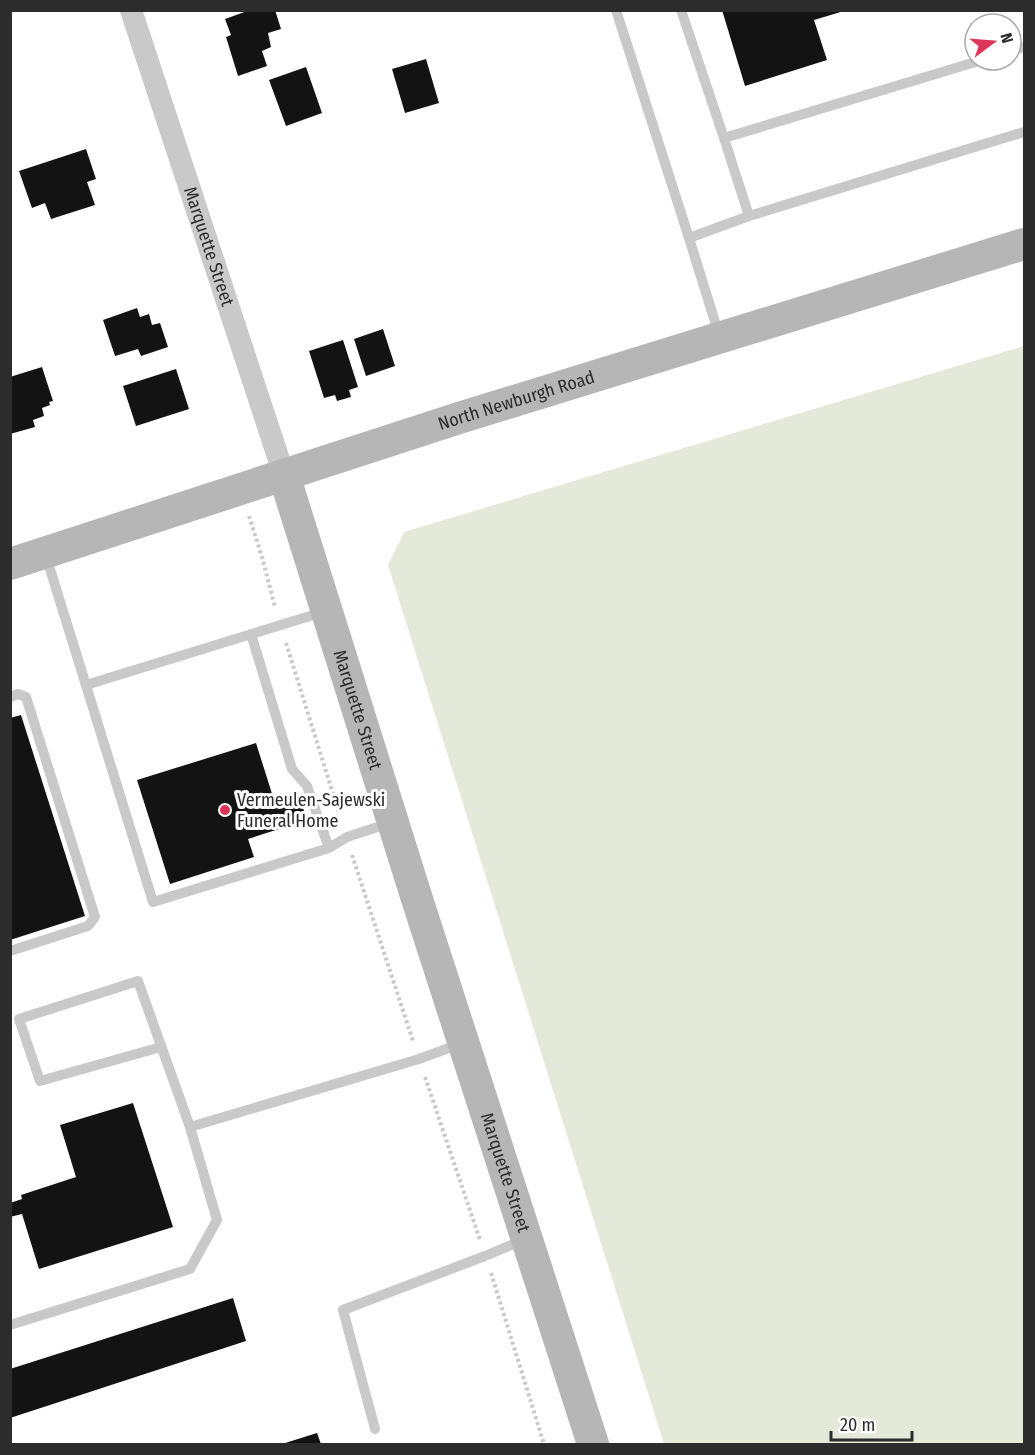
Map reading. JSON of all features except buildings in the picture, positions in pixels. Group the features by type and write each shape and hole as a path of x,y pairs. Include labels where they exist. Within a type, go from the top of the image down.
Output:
{"main road":[{"name":"North Newburgh Road","path":"10,564 493,407 1024,244"},
{"name":"Marquette Street","path":"284,475 593,1444"}],"street":[{"name":"Marquette Street","path":"131,10 284,475"}],"lane":[{"path":"616,10 720,337"},
{"path":"681,10 749,216"},
{"path":"724,138 963,66"},
{"path":"688,237 749,216 1024,132"},
{"path":"45,553 153,902 329,848 347,837 393,822"},
{"path":"86,685 327,611"},
{"path":"251,634 292,769 307,786 329,848"},
{"path":"10,697 18,694 26,697 95,917 87,926 10,951"},
{"path":"10,1325 190,1269 217,1220 190,1127 138,981 19,1019 40,1081 161,1047"},
{"path":"190,1127 419,1059 464,1043"},
{"path":"375,1429 343,1310 526,1239"}],"path":[{"path":"241,490 347,837 486,1256 544,1444"}],"shaded area":[{"path":"1024,346 1024,1444 664,1444 388,565 404,532"}],"place":[{"name":"Vermeulen-Sajewski Funeral Home","path":"225,810"}]}
